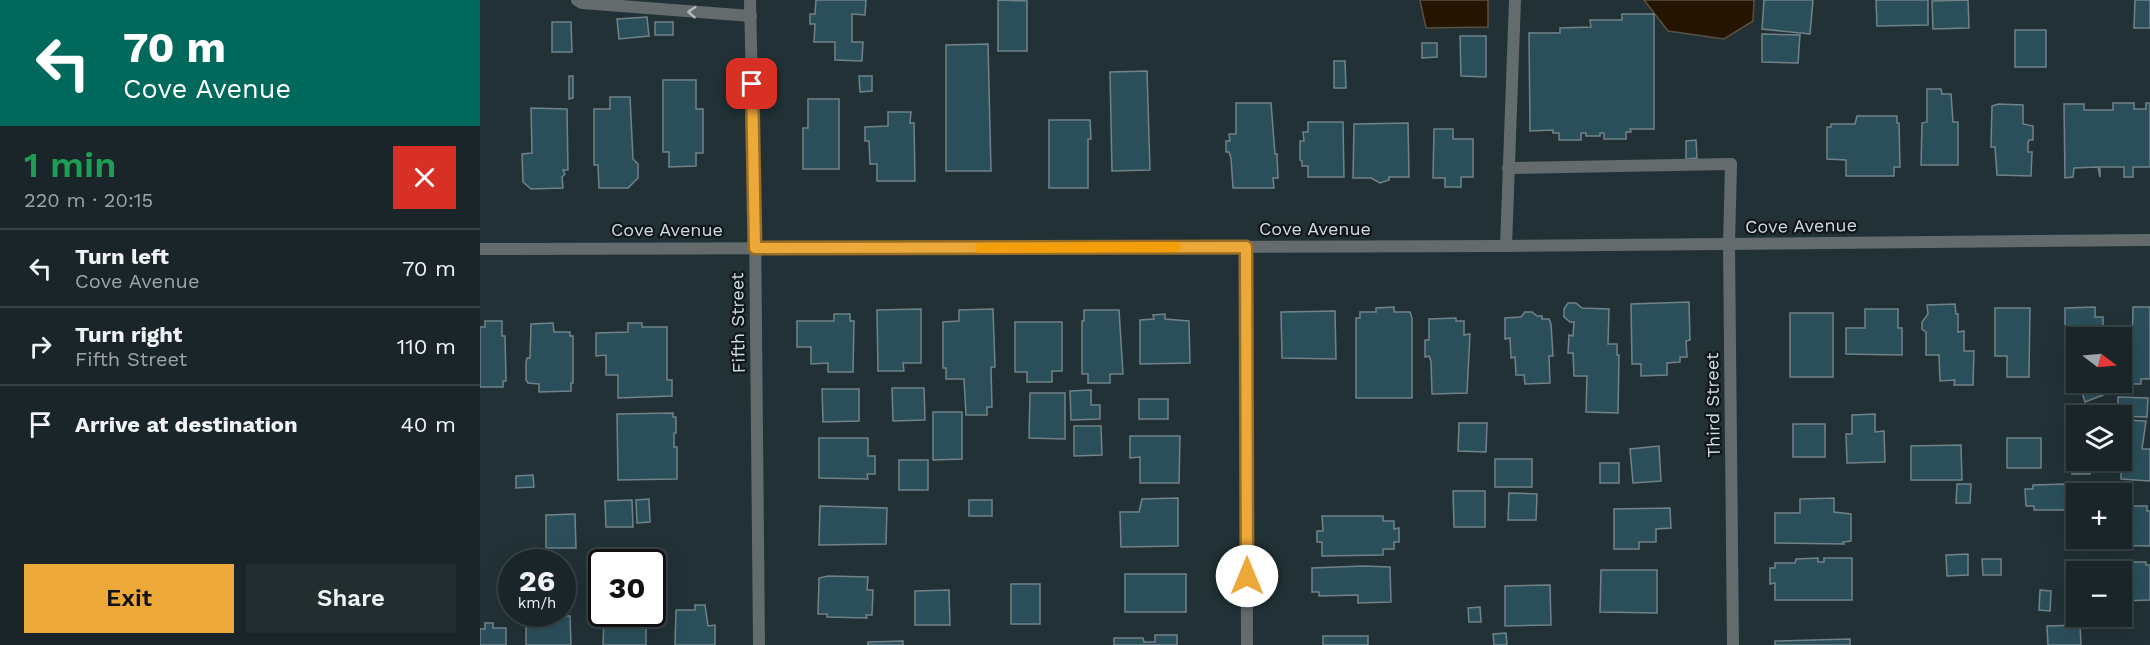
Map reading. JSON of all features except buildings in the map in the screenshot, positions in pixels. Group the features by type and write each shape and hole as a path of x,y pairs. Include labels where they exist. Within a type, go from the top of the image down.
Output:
{"street":[{"path":"577,0 582,3 750,16"},
{"name":"Fifth Street","path":"750,0 759,645"},
{"path":"1506,246 1515,0"},
{"name":"Third Street","path":"1508,168 1731,164 1729,245 1733,645"},
{"name":"Cove Avenue","path":"480,249 1729,245 2150,240"},
{"path":"1246,247 1247,645"}],"shaded area":[{"path":"1420,0 1488,0 1488,27 1426,28"},
{"path":"1644,0 1754,0 1753,21 1724,39 1668,31"}],"slow traffic":[{"path":"980,248 1176,247"}],"route":[{"path":"752,84 755,248 1246,247 1247,576"}]}
